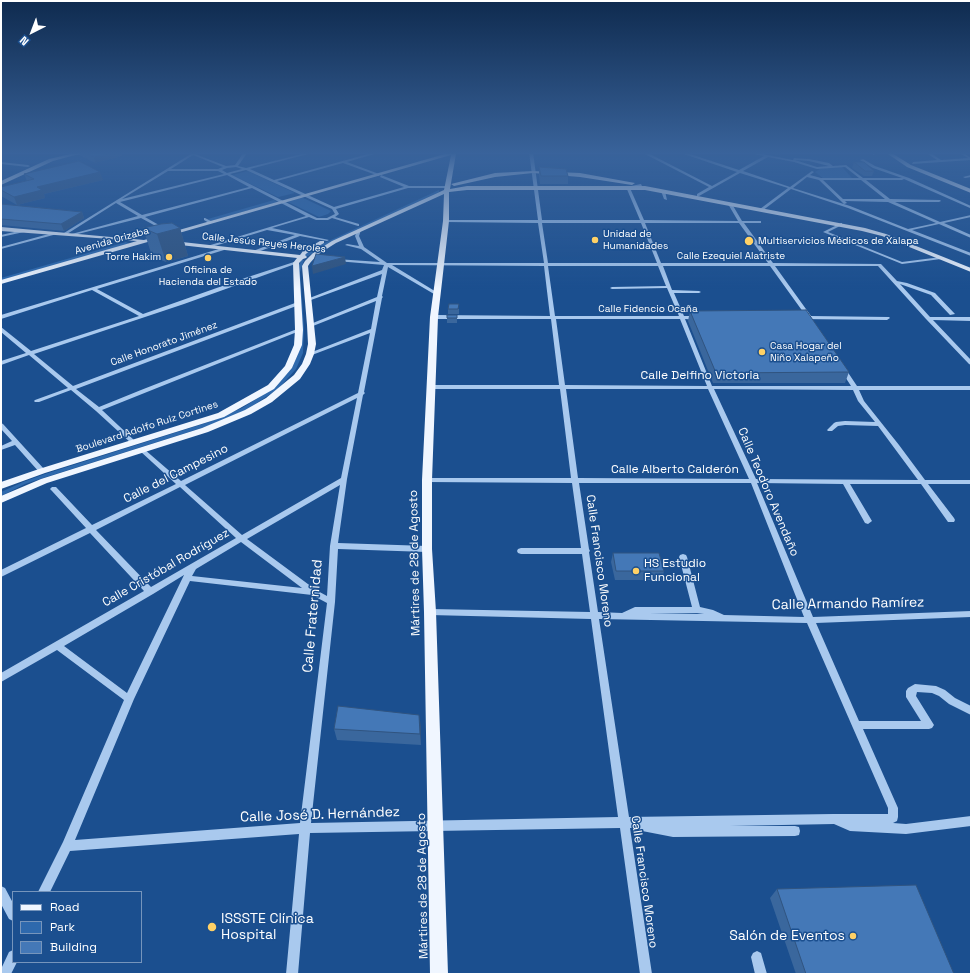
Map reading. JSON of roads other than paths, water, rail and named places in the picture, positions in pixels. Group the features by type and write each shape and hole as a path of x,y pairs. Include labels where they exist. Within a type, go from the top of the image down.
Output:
{"main road":[{"name":"Avenida Orizaba","path":"1,277 134,239 168,232 207,221 282,198"},
{"name":"Avenida Orizaba","path":"207,221 300,198"},
{"path":"298,260 305,252 327,240 428,198"},
{"name":"Mártires de 28 de Agosto","path":"438,974 430,612 427,549 430,387 436,293 446,221 447,198"},
{"path":"696,198 866,226 888,233 932,252 941,258 971,270"},
{"path":"710,198 841,224 884,235 971,265"},
{"path":"313,258 328,246 358,228"},
{"name":"Calle Jesús Reyes Heroles","path":"1,229 148,240 255,252 298,260 313,258"},
{"name":"Avenida Orizaba","path":"1,282 148,240 168,232"},
{"name":"Boulevard Adolfo Ruiz Cortines","path":"1,500 44,481 205,430 248,412 269,400 297,377 306,364 310,354 312,344 311,324 305,266 313,258"},
{"name":"Boulevard Adolfo Ruiz Cortines","path":"1,486 42,471 221,414 262,393 282,377 289,366 298,345 298,260"}],"street":[{"path":"67,234 124,198"},
{"path":"117,202 136,198"},
{"path":"67,234 212,198"},
{"path":"274,198 309,216 322,219 332,217 337,214 334,208"},
{"path":"309,198 334,208 371,198"},
{"name":"Calle Francisco Moreno","path":"537,198 575,481 623,823 646,974"},
{"name":"Calle Teodoro Avendaño","path":"632,198 710,387 753,482 810,620 893,808 893,817"},
{"path":"763,208 778,198"},
{"path":"818,198 849,207 971,255"},
{"path":"839,198 849,207"},
{"path":"885,198 971,238"},
{"path":"950,198 971,207"},
{"path":"842,200 939,201"},
{"path":"117,202 168,232"},
{"path":"730,204 740,221 814,325"},
{"path":"206,247 309,216"},
{"path":"908,230 971,216"},
{"path":"332,217 358,228 357,236 362,248"},
{"path":"446,221 760,222"},
{"path":"841,224 825,232 902,263 941,258"},
{"path":"266,229 327,240"},
{"path":"1,236 23,231"},
{"path":"1,248 56,233"},
{"path":"255,252 301,235"},
{"path":"347,245 362,248 386,267 436,293"},
{"path":"1,317 222,248"},
{"path":"1,363 175,305 298,260"},
{"name":"Calle Jesús Reyes Heroles","path":"332,260 386,267 440,264"},
{"name":"Calle Ezequiel Alatriste","path":"440,264 879,265 895,282"},
{"path":"309,300 386,267"},
{"name":"Calle Fraternidad","path":"292,974 305,828 330,602 334,546 344,479 386,267"},
{"path":"895,282 933,294 952,314"},
{"path":"895,282 971,363"},
{"path":"612,288 670,289 699,292"},
{"path":"93,289 143,316"},
{"path":"311,324 381,297"},
{"name":"Calle Honorato Jiménez","path":"37,401 297,304"},
{"name":"Calle Fidencio Ocaña","path":"434,317 704,318"},
{"path":"795,318 887,318"},
{"path":"928,318 971,319"},
{"path":"928,318 927,323 971,367"},
{"path":"1,329 98,410 133,442"},
{"path":"98,410 299,330"},
{"path":"310,354 373,330"},
{"path":"839,363 856,389 856,393 861,401 924,482 951,520"},
{"name":"Calle Delfino Victoria","path":"430,387 710,387 856,389 971,388"},
{"path":"856,389 862,393 902,446 923,476 924,482"},
{"name":"Calle del Campesino","path":"1,574 362,393"},
{"path":"830,430 836,424 879,424"},
{"path":"1,425 42,471"},
{"path":"1,448 16,442"},
{"path":"142,450 241,538 313,592 330,602"},
{"name":"Calle Cristóbal Rodríguez","path":"1,678 344,479"},
{"name":"Calle Alberto Calderón","path":"428,480 971,482"},
{"path":"845,482 868,521"},
{"path":"54,489 92,528 150,592"},
{"path":"334,546 427,549"},
{"path":"522,552 586,551"},
{"path":"683,556 697,610"},
{"path":"44,891 67,846 129,699 192,568"},
{"path":"187,578 313,592"},
{"name":"Calle Armando Ramírez","path":"623,615 634,610 697,610 710,612 726,618"},
{"name":"Calle Armando Ramírez","path":"430,612 810,620 971,614"},
{"path":"58,646 129,699"},
{"path":"856,725 929,725 911,698 910,691 915,688 934,689 971,711"},
{"name":"Calle José D. Hernández","path":"67,846 305,828 833,819 888,820 893,817"},
{"name":"Calle José D. Hernández","path":"833,819 850,826 906,829 971,821"},
{"name":"Calle José D. Hernández","path":"623,823 673,832 795,831"},
{"path":"1,892 12,913"},
{"path":"757,957 761,974"},
{"path":"5,974 12,958"}],"place":[{"name":"Unidad de Humanidades","path":"595,240"},
{"name":"Multiservicios Médicos de Xalapa","path":"749,241"},
{"name":"Torre Hakim","path":"169,257"},
{"name":"Oficina de Hacienda del Estado","path":"208,258"},
{"name":"Casa Hogar del Niño Xalapeño","path":"762,352"},
{"name":"HS Estudio Funcional","path":"636,571"},
{"name":"ISSSTE Clínica Hospital","path":"212,927"},
{"name":"Salón de Eventos","path":"853,936"}]}
